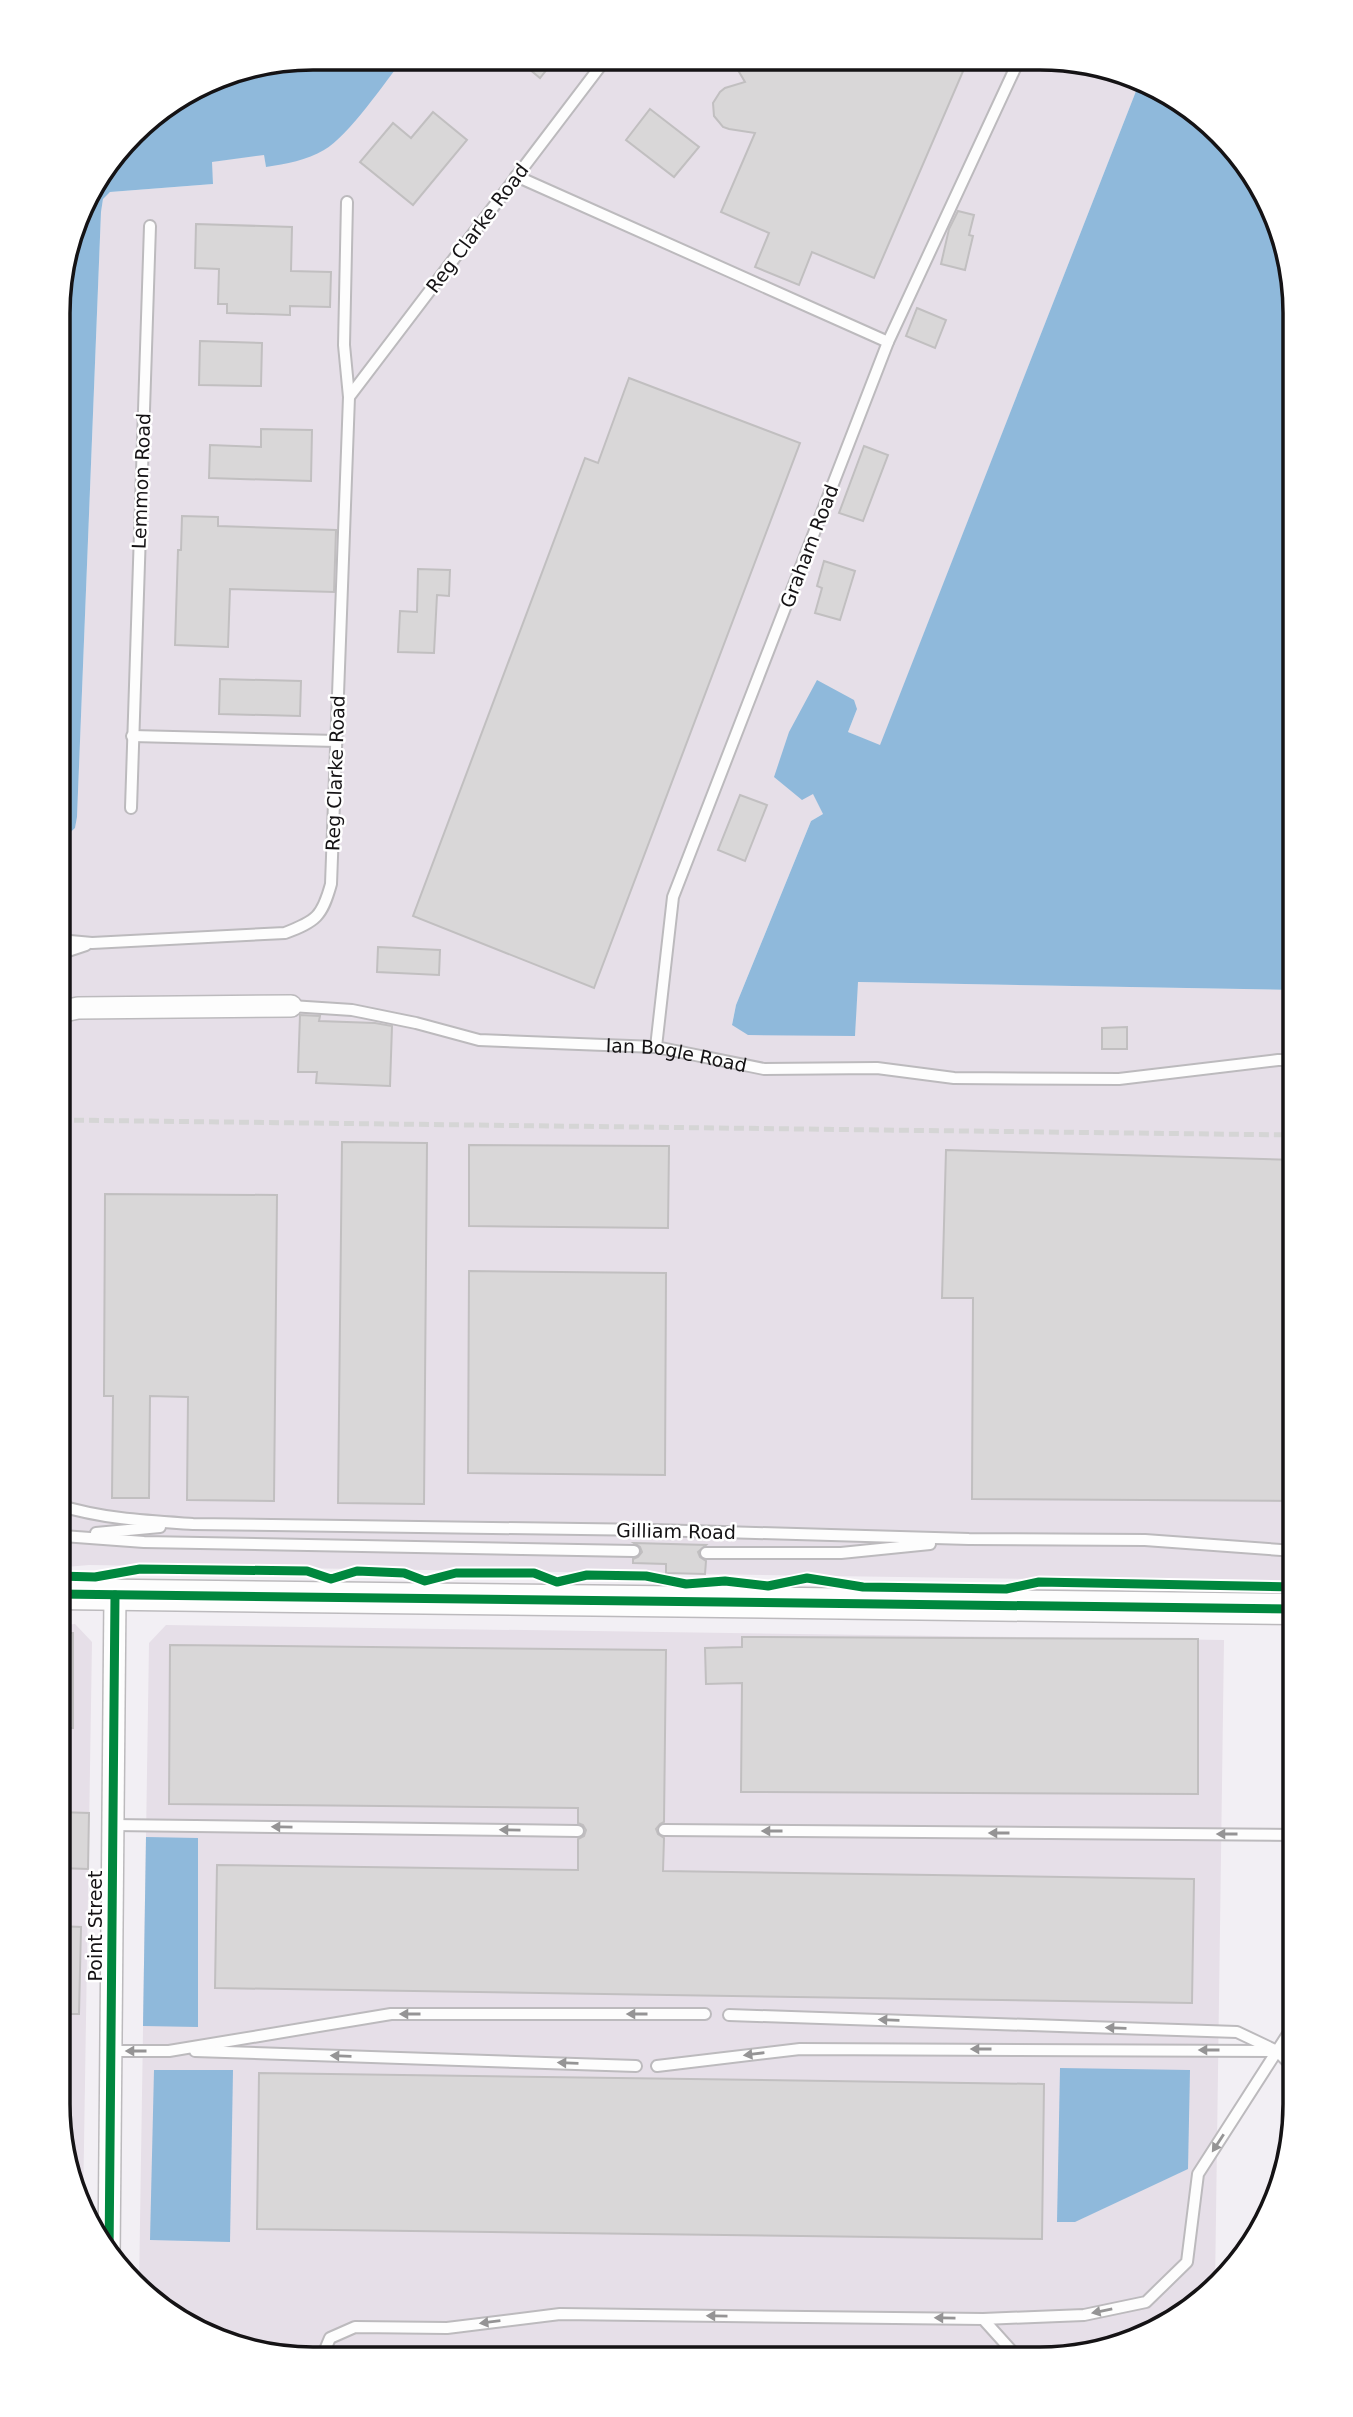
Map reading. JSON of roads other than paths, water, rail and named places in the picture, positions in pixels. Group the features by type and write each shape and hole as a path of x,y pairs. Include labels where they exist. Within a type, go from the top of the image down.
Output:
{"main road":[{"path":"70,1594 1282,1609"}],"street":[{"name":"Ian Bogle Road","path":"70,1010 291,1006"},
{"name":"Point Street","path":"109,2235 115,1595"}],"lane":[{"name":"Graham Road","path":"656,1047 673,897 888,342 1014,70"},
{"name":"Reg Clarke Road","path":"349,397 597,71"},
{"path":"516,176 888,342"},
{"name":"Reg Clarke Road","path":"92,943 285,933 307,925 324,908 331,884 349,397 344,345 347,202"},
{"name":"Lemmon Road","path":"131,808 150,226"},
{"path":"132,736 337,741"},
{"path":"70,941 92,943"},
{"path":"70,950 92,943"},
{"name":"Ian Bogle Road","path":"291,1006 352,1010 479,1040 656,1047 764,1069 877,1068 954,1078 1119,1079 1283,1060"},
{"name":"Gilliam Road","path":"70,1509 118,1519 193,1524 1145,1540 1282,1550"},
{"path":"70,1535 193,1524"},
{"path":"70,1537 144,1542 634,1551"},
{"path":"706,1553 841,1553 969,1539"},
{"path":"113,1825 578,1830"},
{"path":"664,1830 1282,1835"},
{"path":"169,2050 391,2014 705,2014"},
{"path":"729,2015 1237,2032 1282,2056"},
{"path":"326,2347 330,2338 355,2327 447,2328 560,2314 983,2319 1084,2315 1146,2302 1187,2262 1198,2174 1282,2043"},
{"path":"657,2066 800,2049 1277,2051"},
{"path":"111,2051 169,2050 636,2066"},
{"path":"983,2319 1008,2347"}],"water":[{"path":"297,71 394,71 355,121 324,150 296,161 266,167 264,155 212,162 213,184 110,192 103,199 75,828 70,833 70,313 78,250 95,205 130,153 153,130 178,111 220,88 250,78"},
{"path":"1136,90 1148,95 1200,130 1223,153 1258,205 1278,265 1283,313 1283,990 858,982 855,1036 748,1035 732,1025 736,1005 811,821 823,814 813,794 802,800 774,777 789,732 817,680 854,700 857,709 848,732 880,745"},
{"path":"146,1837 198,1838 198,2027 143,2026"},
{"path":"1060,2068 1190,2070 1188,2169 1075,2222 1057,2222"},
{"path":"154,2070 233,2070 230,2242 150,2240"}],"railway":[{"path":"70,1120 1283,1135"}]}
